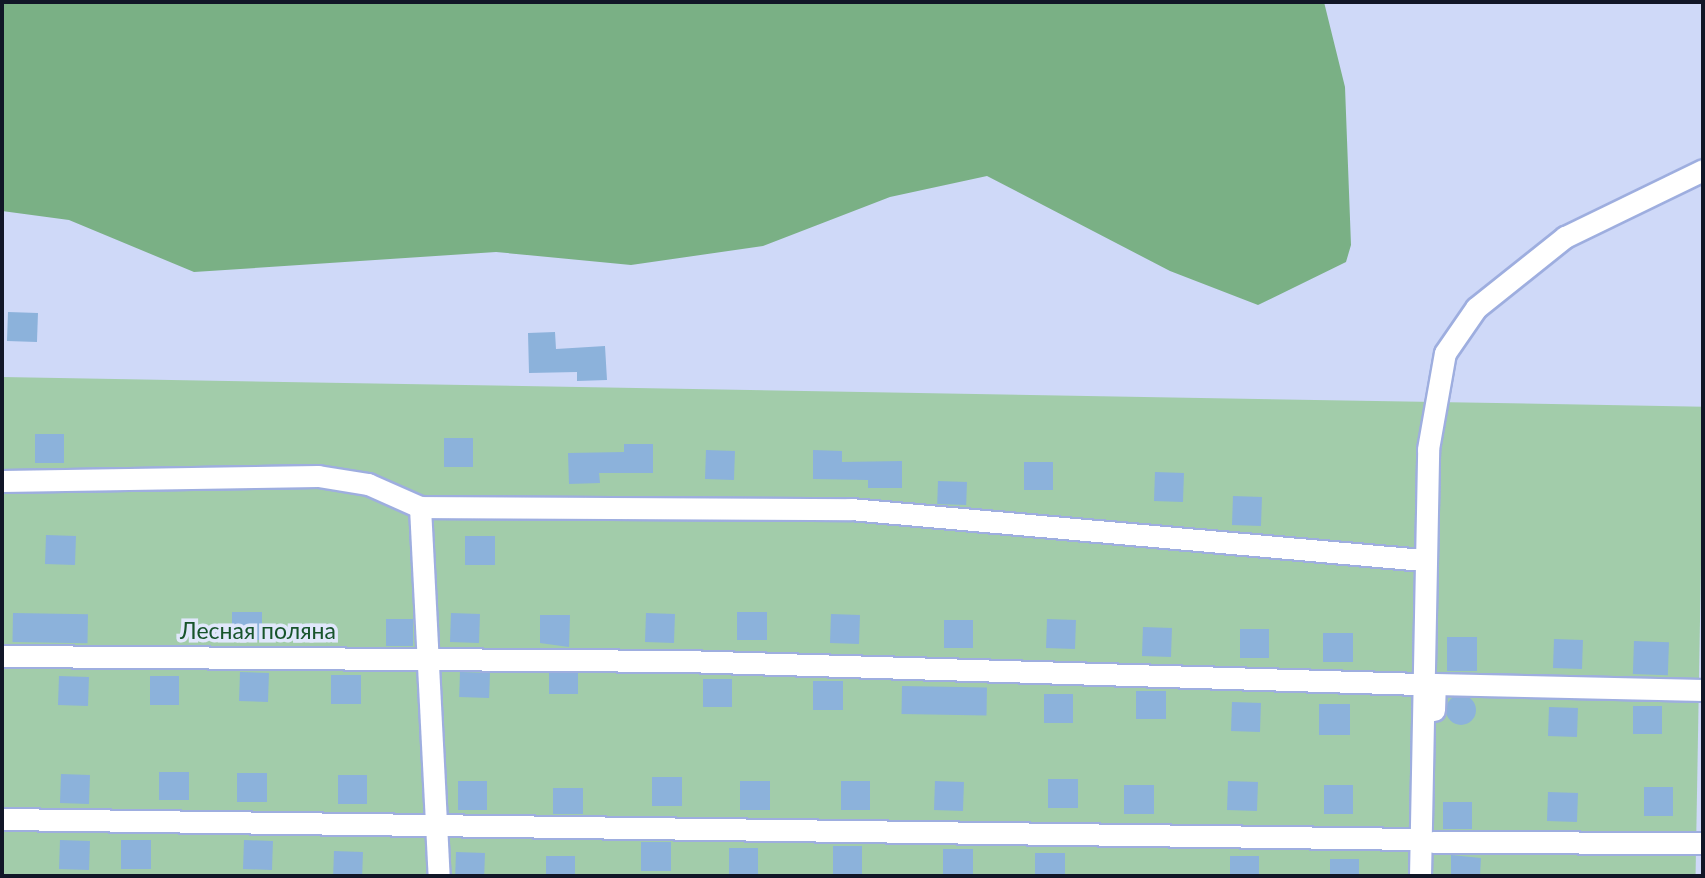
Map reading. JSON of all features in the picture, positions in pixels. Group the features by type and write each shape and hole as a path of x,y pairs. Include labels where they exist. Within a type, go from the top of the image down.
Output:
{"street":[{"path":"1432,876 1426,841 1422,684 1423,560 1428,449 1445,353 1476,308 1565,237 1703,170"},
{"path":"2,481 318,476 368,484 420,507 850,509 1423,560"},
{"path":"420,507 433,658 439,876"},
{"path":"2,656 433,658 1422,684"},
{"path":"1420,876 1426,841 1434,684 1703,691"},
{"path":"2,819 1703,843"}],"green space":[{"path":"2,2 1324,2 1345,87 1351,245 1346,262 1258,305 1170,271 987,176 890,197 763,246 631,265 496,252 194,272 69,220 2,211"},
{"name":"Лесная поляна","path":"2,377 1703,407 1696,876 2,876"}],"building":[{"path":"8,312 38,313 37,342 7,341"},
{"path":"555,332 556,349 605,346 607,380 577,381 577,372 529,373 528,333"},
{"path":"35,434 64,434 64,463 35,463"},
{"path":"444,438 473,438 473,467 444,467"},
{"path":"624,444 653,444 653,473 599,473 600,483 569,484 568,453 624,452"},
{"path":"706,450 735,451 734,480 705,479"},
{"path":"813,450 842,451 842,462 902,461 902,488 868,488 868,480 813,479"},
{"path":"1024,462 1053,462 1053,490 1024,490"},
{"path":"1155,472 1184,473 1183,502 1154,501"},
{"path":"938,481 967,482 966,505 937,504"},
{"path":"1233,496 1262,497 1261,526 1232,525"},
{"path":"46,535 76,536 75,565 45,564"},
{"path":"465,536 495,536 495,565 465,565"},
{"path":"232,612 262,612 262,640 232,640"},
{"path":"737,612 767,612 767,640 737,640"},
{"path":"13,613 88,614 87,643 12,642"},
{"path":"451,613 480,614 479,643 450,642"},
{"path":"646,613 675,614 674,643 645,642"},
{"path":"831,614 860,615 859,644 830,643"},
{"path":"540,615 570,615 569,647 540,643"},
{"path":"386,619 413,619 413,646 386,646"},
{"path":"1047,619 1076,620 1075,649 1046,648"},
{"path":"944,620 973,620 973,648 944,648"},
{"path":"1143,627 1172,628 1171,657 1142,656"},
{"path":"1240,629 1269,629 1269,658 1240,658"},
{"path":"1323,633 1353,633 1353,662 1323,662"},
{"path":"1447,637 1477,637 1477,671 1447,671"},
{"path":"1554,639 1583,640 1582,669 1553,668"},
{"path":"1634,641 1669,642 1668,675 1633,674"},
{"path":"240,672 269,673 268,702 239,701"},
{"path":"460,672 490,673 489,698 459,697"},
{"path":"549,673 578,673 578,694 549,694"},
{"path":"331,675 361,675 361,704 331,704"},
{"path":"59,676 89,677 88,706 58,705"},
{"path":"150,676 179,676 179,705 150,705"},
{"path":"703,679 732,679 732,707 703,707"},
{"path":"813,681 843,681 843,710 813,710"},
{"path":"902,686 987,687 986,715 902,714"},
{"path":"1136,691 1166,691 1166,719 1136,719"},
{"path":"1044,694 1073,694 1073,723 1044,723"},
{"path":"1461,695 1467,696 1475,704 1475,716 1467,724 1461,725 1455,724 1447,716 1446,710 1447,704 1455,696"},
{"path":"1232,702 1261,703 1260,732 1231,731"},
{"path":"1319,704 1350,704 1350,735 1319,735"},
{"path":"1633,706 1662,706 1662,734 1633,734"},
{"path":"1549,707 1578,708 1577,737 1548,736"},
{"path":"159,772 189,772 189,800 159,800"},
{"path":"237,773 267,773 267,802 237,802"},
{"path":"61,774 90,775 89,804 60,803"},
{"path":"338,775 367,775 367,804 338,804"},
{"path":"652,777 682,777 682,806 652,806"},
{"path":"1048,779 1078,779 1078,808 1048,808"},
{"path":"458,781 487,781 487,810 458,810"},
{"path":"740,781 770,781 770,810 740,810"},
{"path":"841,781 870,781 870,810 841,810"},
{"path":"935,781 964,782 963,811 934,810"},
{"path":"1228,781 1258,782 1257,811 1227,810"},
{"path":"1124,785 1154,785 1154,814 1124,814"},
{"path":"1324,785 1353,785 1353,814 1324,814"},
{"path":"1644,787 1673,787 1673,816 1644,816"},
{"path":"553,788 583,788 583,814 553,814"},
{"path":"1548,792 1578,793 1577,822 1547,821"},
{"path":"1443,802 1472,802 1472,829 1443,829"},
{"path":"60,840 90,841 89,870 59,869"},
{"path":"121,840 151,840 151,869 121,869"},
{"path":"244,840 273,841 272,870 243,869"},
{"path":"641,842 671,842 671,871 641,871"},
{"path":"833,846 862,846 862,875 833,875"},
{"path":"729,848 758,848 758,876 729,876"},
{"path":"943,849 973,849 973,876 943,876"},
{"path":"334,851 363,852 362,876 333,876"},
{"path":"456,852 485,853 484,876 455,876"},
{"path":"1035,853 1065,853 1065,876 1035,876"},
{"path":"1451,855 1481,858 1480,876 1451,876"},
{"path":"546,856 575,856 575,876 546,876"},
{"path":"1230,856 1259,856 1259,876 1230,876"},
{"path":"1330,859 1359,859 1359,876 1330,876"}]}
